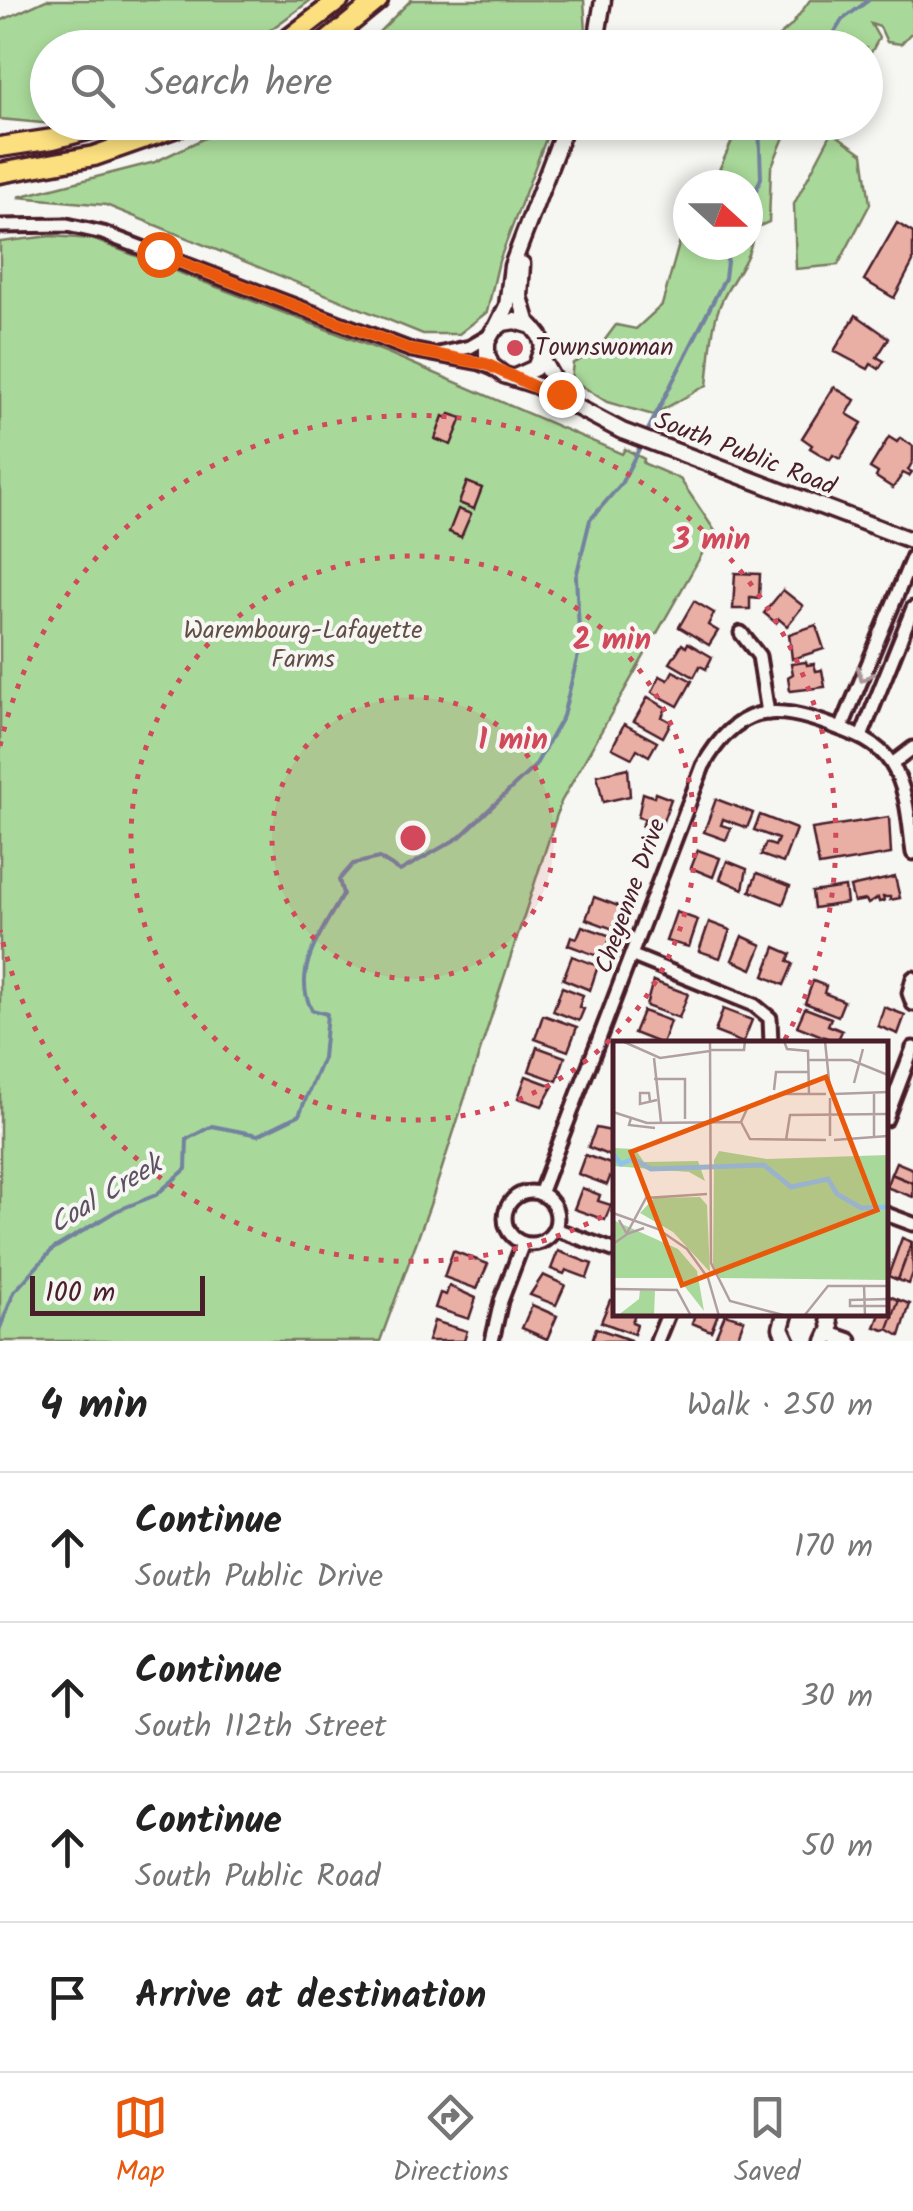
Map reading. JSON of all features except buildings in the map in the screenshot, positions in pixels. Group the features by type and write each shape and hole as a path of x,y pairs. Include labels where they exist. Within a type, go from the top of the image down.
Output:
{"main road":[{"path":"301,30 340,0"},
{"path":"341,30 378,0"},
{"path":"0,148 48,140"},
{"path":"0,173 94,156 140,140"}],"street":[{"path":"598,30 602,0"},
{"path":"495,369 487,354 493,331 507,306 512,266 560,140"},
{"path":"0,226 67,225 103,233 411,350 480,363 515,377 531,372 541,358"},
{"path":"525,234 520,297 528,324 540,336 541,358 566,402"},
{"path":"438,354 470,347 514,320 528,324"},
{"name":"South Public Road","path":"515,377 622,432 913,541"},
{"path":"841,729 913,556"},
{"path":"861,736 913,608"},
{"path":"741,632 758,656 768,713 802,714 861,736 892,764 903,791 913,854"},
{"name":"Cheyenne Drive","path":"540,1194 703,766 717,740 733,726 768,713"},
{"path":"892,764 913,748"},
{"path":"633,956 754,1005 770,1018 771,1041"},
{"path":"913,978 909,993 913,1004"},
{"path":"888,1115 913,1048"},
{"path":"526,1193 540,1194 556,1208 556,1228 545,1240 523,1243 507,1228 508,1206 526,1193"},
{"path":"888,1215 913,1224"},
{"path":"556,1228 613,1250"},
{"path":"492,1341 523,1243"},
{"path":"656,1341 667,1316"},
{"path":"782,1316 787,1341"},
{"path":"827,1337 849,1341"}],"green space":[{"path":"46,0 311,0 270,30 30,30 30,122 0,119 0,21"},
{"path":"411,0 584,0 586,30 381,30"},
{"path":"810,0 913,0 913,34 901,44 887,42 883,30 871,24 874,30 786,30"},
{"path":"201,140 545,140 499,261 487,312 459,334 423,334 106,205 18,197 155,162"},
{"path":"732,140 783,140 771,168 769,222 763,225 763,170 719,170"},
{"path":"828,140 843,140 863,154 870,204 838,265 796,269 794,204"},
{"name":"Warembourg-Lafayette Farms","path":"51,236 92,239 388,353 622,454 625,449 644,459 643,463 680,479 715,531 561,802 430,1205 380,1341 0,1341 0,242"},
{"path":"675,260 745,260 717,314 707,385 653,415 607,402 571,379 573,363 595,353 616,325 636,329 662,305"}],"waterway":[{"name":"Coal Creek","path":"836,30 842,20 869,0"},
{"name":"Coal Creek","path":"760,140 761,170"},
{"name":"Coal Creek","path":"645,436 725,278 727,260"},
{"name":"Coal Creek","path":"0,1328 14,1292 53,1249 116,1211 156,1195 186,1169 187,1139 212,1126 258,1135 299,1115 323,1058 327,1014 312,1010 306,995 307,965 343,894 339,880 353,864 379,858 400,871 460,837 535,766 563,716 580,647 576,577 590,520 621,484 641,445"}],"place":[{"name":"Townswoman","path":"515,348"}],"route":[{"path":"159,254 411,350 486,364 566,402 561,394"}]}
